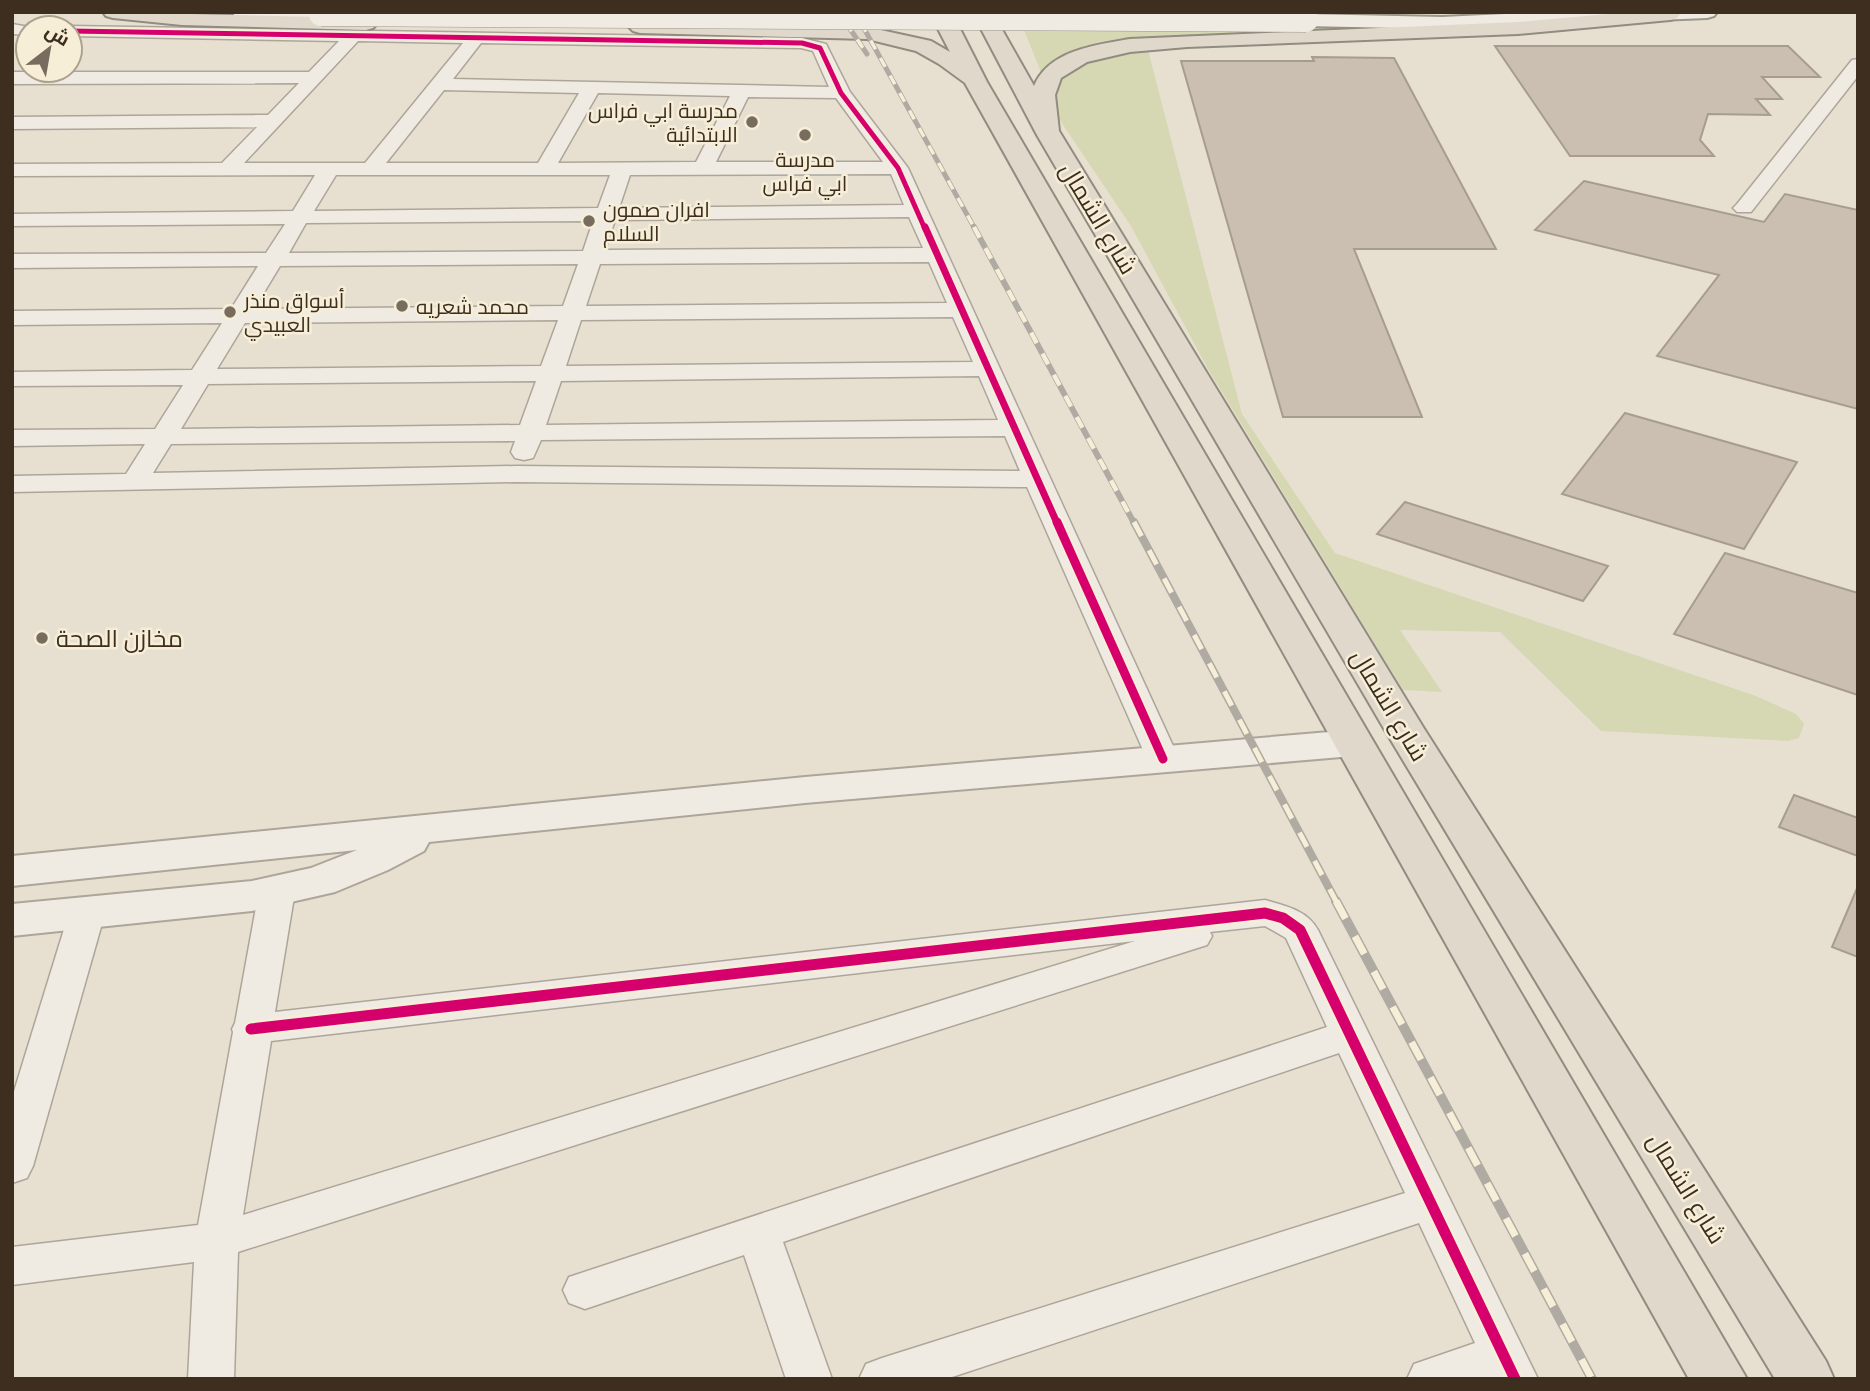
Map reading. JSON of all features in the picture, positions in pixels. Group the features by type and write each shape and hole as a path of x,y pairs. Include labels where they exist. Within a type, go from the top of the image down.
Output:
{"highway":[{"path":"113,12 236,21 852,32 887,36 923,47 947,59 976,82"},
{"path":"1049,135 1042,92 1047,79 1069,63 1104,50 1175,43 1600,23 1657,14"},
{"name":"شارع الشمال","path":"946,23 976,82 1353,743 1720,1379"},
{"name":"شارع الشمال","path":"989,23 1049,135 1438,785 1806,1379"}],"main road":[{"path":"242,12 1314,16 1519,12"},
{"path":"1314,16 1442,23 1707,12"},
{"path":"12,871 805,790 1353,743"},
{"path":"12,920 252,896 276,891 320,881 373,860 429,830"}],"street":[{"path":"84,31 477,37 813,45 820,48 841,93 898,168 1163,759"},
{"path":"228,169 353,36"},
{"path":"371,169 477,37"},
{"path":"1744,208 1858,64"},
{"path":"12,78 315,77"},
{"path":"439,84 841,93"},
{"path":"544,169 592,87"},
{"path":"704,169 741,90"},
{"path":"12,123 274,121"},
{"path":"17,175 228,169 898,168"},
{"path":"516,474 622,169"},
{"path":"135,481 329,170"},
{"path":"12,220 917,211"},
{"path":"12,261 936,255"},
{"path":"12,318 961,310"},
{"path":"12,379 987,369"},
{"path":"12,438 1013,428"},
{"path":"12,484 516,474 1036,479"},
{"path":"211,1379 217,1241 276,891"},
{"path":"12,1166 87,913"},
{"path":"251,1030 1265,913 1283,918 1300,930 1509,1366 1430,1379"},
{"path":"12,1266 217,1241 1265,913"},
{"path":"586,1290 1350,1034"},
{"path":"882,1379 1430,1202"},
{"path":"758,1232 809,1379"}],"green space":[{"path":"1022,25 1387,25 1391,28 1161,38 1056,61 1041,72"},
{"path":"1148,50 1242,414 1335,553 1756,696 1796,714 1804,724 1799,738 1788,741 1601,731 1500,632 1400,630 1442,692 1403,690 1208,369 1131,226 1057,116 1052,86 1075,68 1107,55"}],"building":[{"path":"1495,46 1788,46 1820,77 1762,77 1782,99 1756,99 1770,115 1708,114 1700,140 1714,156 1570,156"},
{"path":"1312,57 1394,58 1496,249 1354,249 1422,417 1283,417 1181,61 1314,61"},
{"path":"1584,181 1764,222 1785,194 1858,210 1858,409 1657,356 1719,275 1535,230"},
{"path":"1625,413 1797,462 1744,549 1562,494"},
{"path":"1405,502 1608,566 1583,601 1377,534"},
{"path":"1725,553 1858,593 1858,695 1674,634"},
{"path":"1794,795 1858,818 1858,856 1779,827"},
{"path":"1858,886 1858,957 1832,947"}],"railway":[{"path":"846,23 867,54"},
{"path":"861,23 975,229"},
{"path":"974,227 1134,523"},
{"path":"1134,522 1337,903"},
{"path":"1336,901 1592,1379"}],"cycle path":[{"path":"84,31 802,43 820,48 841,93 898,168 1163,759"},
{"path":"251,1029 1265,913 1283,918 1300,930 1515,1379"}],"place":[{"name":"مدرسة ابي فراس الابتدائية","path":"752,122"},
{"name":"مدرسة ابي فراس","path":"805,135"},
{"name":"افران صمون السلام","path":"589,221"},
{"name":"محمد شعريه","path":"402,306"},
{"name":"أسواق منذر العبيدي","path":"230,312"},
{"name":"مخازن الصحة","path":"42,638"}]}
